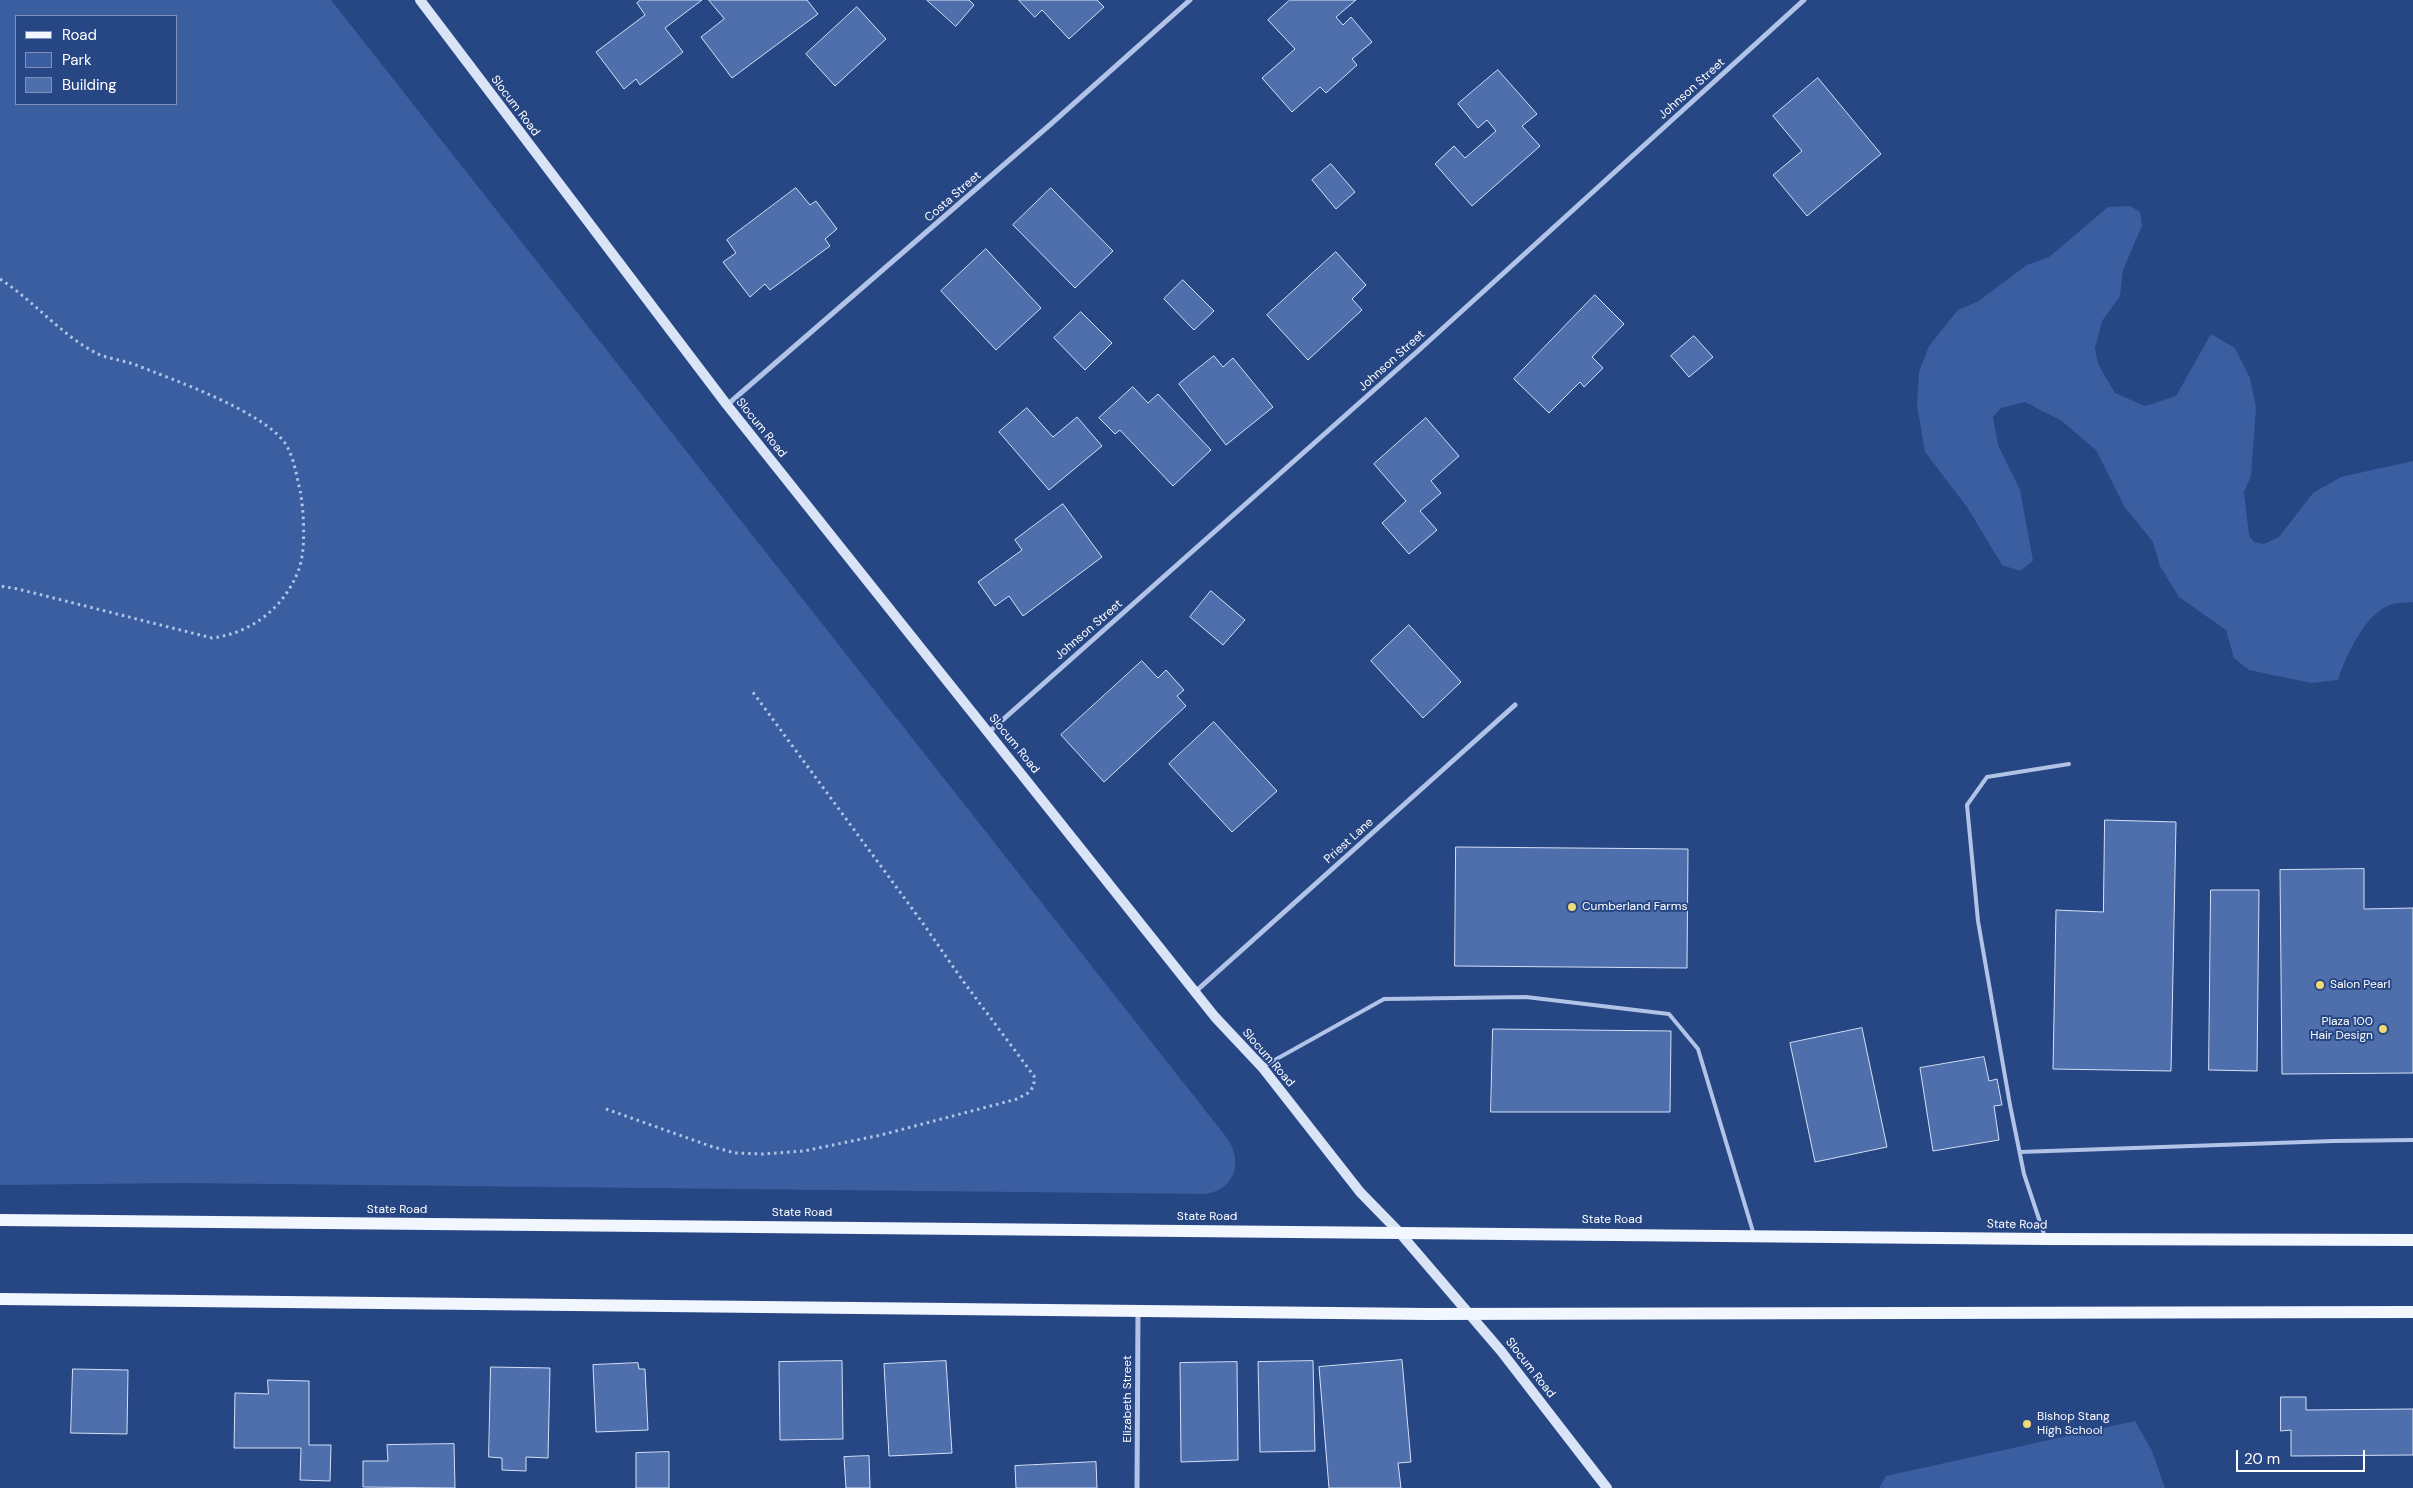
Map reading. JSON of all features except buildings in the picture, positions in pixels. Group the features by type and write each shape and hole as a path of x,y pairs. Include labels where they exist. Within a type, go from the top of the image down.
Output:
{"main road":[{"name":"Slocum Road","path":"420,0 727,406 1195,992 1262,1067 1360,1192 1399,1232 1501,1351 1607,1488"},
{"name":"State Road","path":"0,1220 2046,1239 2413,1240"},
{"path":"0,1299 1468,1314 2413,1312"}],"street":[{"name":"Costa Street","path":"727,406 1045,130 1190,0"},
{"name":"Johnson Street","path":"989,732 1419,350 1804,0"},
{"name":"Priest Lane","path":"1195,992 1515,705"},
{"name":"Elizabeth Street","path":"1137,1488 1138,1310"}],"lane":[{"path":"2046,1239 2024,1174 1978,921 1967,805 1987,777 2069,764"},
{"path":"1262,1067 1384,999 1526,997 1669,1014 1698,1049 1754,1235"},
{"path":"2020,1152 2413,1140"}],"path":[{"path":"0,279 14,288 78,343 98,354 134,364 254,416 285,443 293,460 302,502 302,560 288,591 276,607 252,626 231,636 212,638 0,586"},
{"path":"606,1109 710,1146 735,1153 762,1154 804,1151 880,1134 1017,1099 1028,1093 1034,1086 1034,1076 752,691"}],"green space":[{"path":"0,0 331,0 1227,1138 1235,1156 1234,1173 1230,1180 1216,1191 1206,1194 181,1183 0,1185"},
{"path":"2130,206 2140,212 2142,226 2123,270 2120,296 2102,321 2095,348 2098,364 2115,393 2145,406 2176,396 2211,334 2235,348 2250,378 2256,408 2251,476 2244,492 2249,536 2254,542 2264,544 2279,537 2313,493 2341,477 2413,461 2413,602 2390,605 2381,609 2373,617 2351,648 2338,680 2311,683 2249,670 2234,658 2226,630 2179,597 2160,566 2153,542 2124,506 2096,450 2062,421 2025,402 2001,408 1993,417 1998,445 2020,490 2033,561 2020,571 2002,565 1967,507 1925,452 1917,405 1919,372 1929,346 1958,310 1977,302 2027,265 2049,257 2108,207"},
{"path":"2135,1421 2152,1451 2165,1488 1879,1488 1886,1476"}],"place":[{"name":"Cumberland Farms","path":"1572,907"},
{"name":"Salon Pearl","path":"2320,985"},
{"name":"Plaza 100 Hair Design","path":"2383,1029"},
{"name":"Bishop Stang High School","path":"2027,1424"}]}
